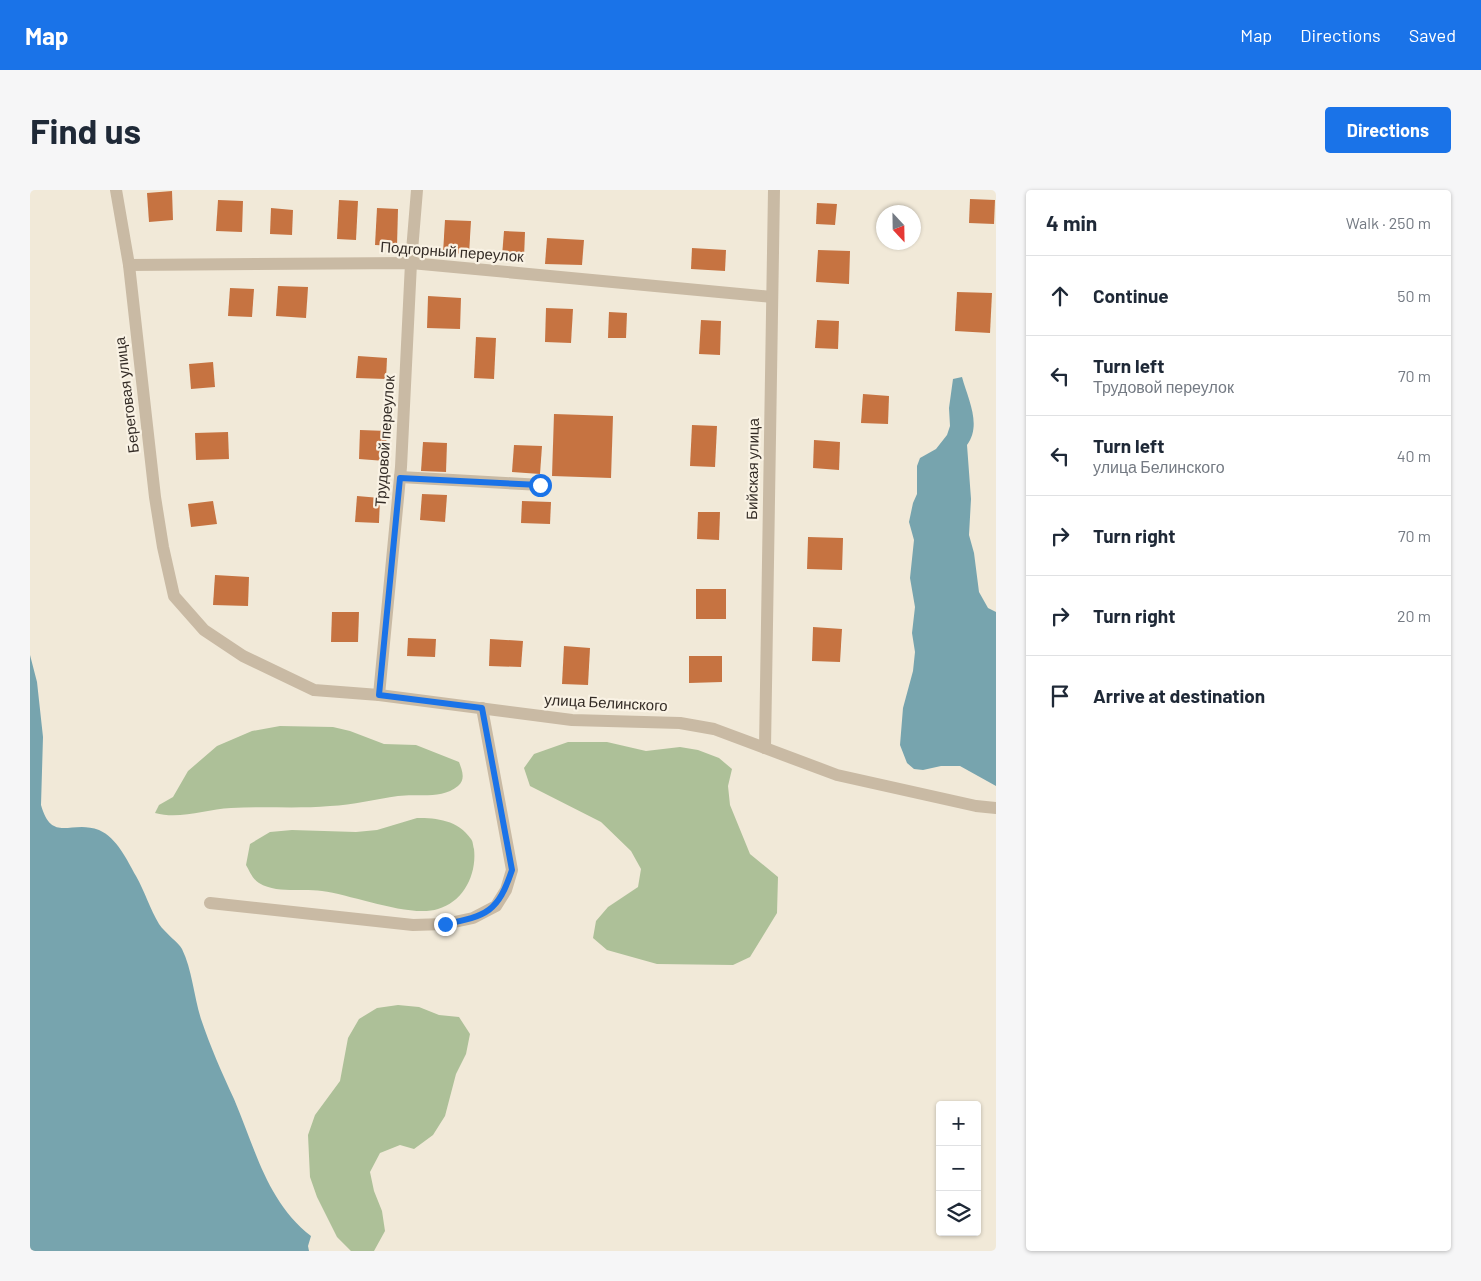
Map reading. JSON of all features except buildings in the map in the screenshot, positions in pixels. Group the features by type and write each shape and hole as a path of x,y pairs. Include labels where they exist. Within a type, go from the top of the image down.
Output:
{"street":[{"name":"Береговая улица","path":"116,190 129,265 155,497 163,547 174,596"},
{"name":"Трудовой переулок","path":"379,695 400,478 411,263 417,190"},
{"name":"Бийская улица","path":"765,748 774,190"},
{"name":"Подгорный переулок","path":"129,265 411,263 772,297"},
{"path":"400,478 540,485"},
{"name":"улица Белинского","path":"174,596 204,630 243,656 314,690 379,695 572,720 680,723 714,729 837,774 976,806 996,808"},
{"path":"210,902 413,925 445,924 473,918 496,906 506,890 512,870 482,708"}],"green space":[{"path":"280,726 333,727 350,731 384,744 416,745 459,762 463,774 462,780 458,786 437,795 406,795 339,805 231,808 183,815 155,813 159,805 173,797 188,771 217,746 252,731"},
{"path":"568,742 607,742 646,751 680,747 698,750 719,758 732,769 728,786 730,805 750,854 778,877 777,913 750,957 733,965 657,964 607,950 593,938 596,921 608,907 638,887 641,869 631,851 601,822 530,786 524,768 534,754"},
{"path":"417,818 447,821 460,828 473,842 474,859 471,878 455,900 438,909 412,911 335,893 273,888 257,882 246,865 250,844 270,832 292,830 356,832 377,830"},
{"path":"398,1005 419,1007 439,1015 459,1017 470,1034 466,1054 456,1074 445,1116 433,1135 414,1149 400,1145 380,1153 370,1172 374,1191 382,1211 385,1231 374,1251 351,1251 337,1237 317,1197 310,1177 308,1135 315,1115 340,1081 348,1038 359,1019 377,1008"}],"water":[{"path":"962,377 974,420 971,437 967,445 971,499 969,535 974,553 979,592 988,608 996,612 996,786 960,766 941,766 923,770 914,769 907,763 900,745 903,708 913,671 915,652 912,633 915,607 910,578 914,540 909,522 917,494 917,466 920,458 936,449 947,435 950,426 949,408 953,379"},
{"path":"30,655 37,682 43,737 41,805 46,817 51,824 57,827 89,827 99,830 111,838 129,863 159,924 182,949 205,1029 256,1155 273,1191 283,1207 311,1236 308,1246 309,1251 30,1251"}],"route":[{"path":"445,924 473,918 496,906 506,890 512,870 482,708 379,695 400,478 540,485"}]}
